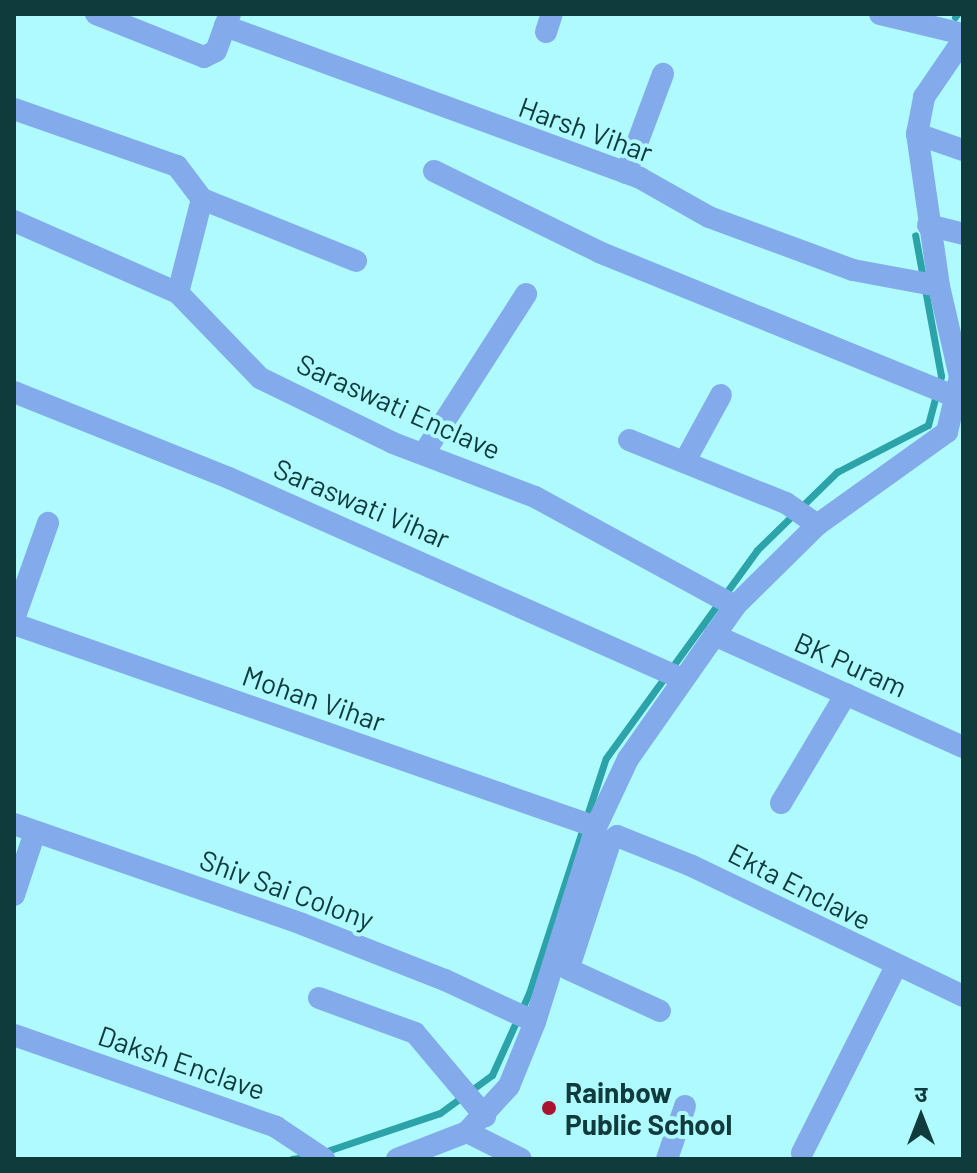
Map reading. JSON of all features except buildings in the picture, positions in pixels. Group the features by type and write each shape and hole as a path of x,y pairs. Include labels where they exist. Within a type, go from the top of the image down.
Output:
{"street":[{"path":"96,14 204,57 216,51 228,20"},
{"path":"474,1101 509,1086 526,1024 591,828 673,673 714,635 724,600 812,520 947,432 945,393 960,377 934,285 917,134 924,97 963,40 880,14"},
{"name":"Harsh Vihar","path":"228,20 626,173 709,217 853,270 934,285"},
{"path":"626,173 663,74"},
{"path":"14,109 177,166 202,199 356,261"},
{"path":"917,134 963,150"},
{"path":"434,171 599,252 945,393"},
{"path":"178,293 202,199"},
{"name":"Saraswati Enclave","path":"14,221 178,293 260,378 424,453 535,497 724,600"},
{"path":"928,225 963,234"},
{"path":"424,453 526,294"},
{"name":"Saraswati Vihar","path":"14,392 673,673"},
{"path":"685,461 721,395"},
{"path":"629,440 786,503 812,520"},
{"path":"14,622 48,523"},
{"name":"Mohan Vihar","path":"14,622 591,828"},
{"name":"BK Puram","path":"714,635 963,747"},
{"path":"781,803 846,694"},
{"path":"14,895 25,828"},
{"name":"Shiv Sai Colony","path":"25,828 302,924 526,1024"},
{"path":"526,1024 548,1021 568,969 591,828"},
{"name":"Ekta Enclave","path":"591,828 625,837 692,866 895,968 963,996"},
{"path":"802,1153 895,968"},
{"path":"568,969 660,1011"},
{"path":"319,998 415,1033 474,1101"},
{"name":"Daksh Enclave","path":"14,1035 276,1127 319,1154"},
{"path":"467,1132 474,1101"},
{"path":"667,1159 685,1106"},
{"path":"397,1159 467,1132 521,1159"}],"waterway":[{"path":"324,1152 440,1113 492,1075 529,993 606,758 757,550 837,472 928,425 941,376 915,235"},
{"path":"292,1159 312,1156"}],"place":[{"name":"Rainbow Public School","path":"549,1108"}]}
